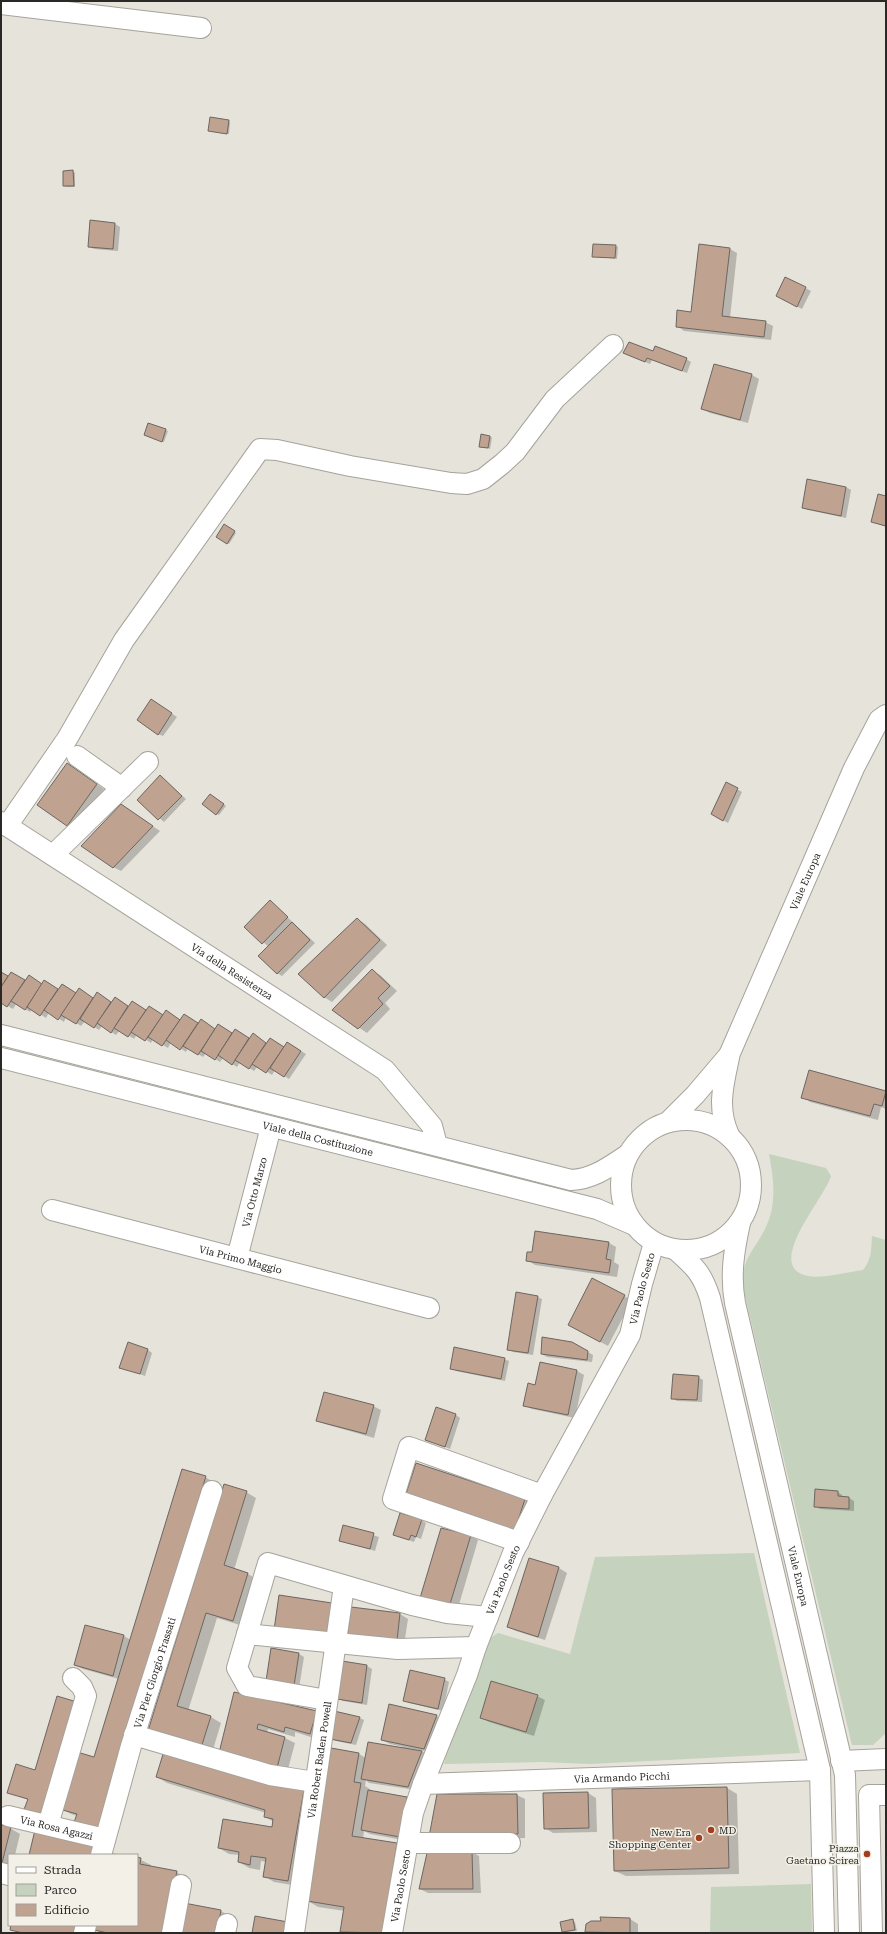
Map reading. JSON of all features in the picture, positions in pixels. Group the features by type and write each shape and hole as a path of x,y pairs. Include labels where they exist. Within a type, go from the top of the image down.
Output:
{"street":[{"path":"1,4 201,28"},
{"path":"4,824 67,740 124,640 260,449 277,450 350,466 450,483 467,484 483,479 515,452 555,399 613,345"},
{"name":"Viale Europa","path":"729,1135 723,1122 721,1105 730,1053 854,768 879,720 886,714"},
{"path":"77,756 122,788"},
{"path":"53,855 148,762"},
{"name":"Via della Resistenza","path":"4,824 385,1070 432,1126 437,1145"},
{"path":"1,1035 571,1180 583,1179 594,1175 627,1155"},
{"name":"Viale Europa","path":"669,1121 691,1100 730,1053"},
{"name":"Viale della Costituzione","path":"1,1058 597,1209 634,1225"},
{"path":"694,1120 707,1123 729,1135 741,1150 749,1168 752,1187 748,1206 740,1223 727,1236 712,1245 694,1250 676,1250 654,1242 643,1235 626,1213 621,1198 620,1184 622,1169 627,1155 637,1140 652,1128 669,1121 694,1120"},
{"name":"Via Otto Marzo","path":"237,1258 271,1127"},
{"name":"Via Primo Maggio","path":"52,1210 429,1308"},
{"name":"Viale Europa","path":"740,1223 732,1263 732,1285 735,1303 845,1775 849,1933"},
{"name":"Via Paolo Sesto","path":"392,1933 413,1813 423,1784 467,1675 476,1647 519,1542 542,1495 630,1335 654,1242"},
{"path":"676,1250 697,1269 706,1284 710,1298 820,1770 824,1933"},
{"path":"519,1542 393,1500 408,1447 542,1495"},
{"name":"Via Pier Giorgio Frassati","path":"103,1847 134,1735 212,1491"},
{"path":"327,1700 247,1686 237,1668 268,1563 344,1586 447,1613 488,1617"},
{"name":"Via Robert Baden Powell","path":"294,1933 344,1586"},
{"path":"247,1634 398,1649 476,1647"},
{"path":"48,1825 86,1696 82,1687 73,1678"},
{"path":"134,1735 270,1775 315,1782"},
{"path":"841,1761 886,1759"},
{"name":"Via Armando Picchi","path":"423,1784 820,1770"},
{"path":"872,1933 869,1795 886,1795"},
{"name":"Via Rosa Agazzi","path":"8,1816 48,1825 103,1847"},
{"path":"408,1843 510,1842"},
{"path":"172,1933 181,1885"}],"green space":[{"path":"769,1154 826,1168 831,1176 793,1246 791,1260 796,1270 813,1277 863,1270 870,1258 872,1236 886,1240 886,1733 873,1745 852,1745 743,1288 746,1263 769,1220 773,1202 773,1183"},
{"path":"754,1553 800,1753 591,1764 542,1762 444,1764 450,1736 489,1639 498,1633 570,1654 595,1557"},
{"path":"811,1884 812,1933 710,1933 711,1887"}],"building":[{"path":"210,117 229,120 227,134 208,131"},
{"path":"73,170 74,186 63,186 63,171"},
{"path":"90,220 115,223 113,249 88,247"},
{"path":"593,244 616,245 615,258 592,257"},
{"path":"699,244 730,248 722,316 766,321 764,337 676,327 677,310 691,312"},
{"path":"785,277 806,287 797,307 776,296"},
{"path":"629,342 653,351 655,346 687,358 682,371 647,358 645,362 623,353"},
{"path":"714,364 752,374 740,420 701,409"},
{"path":"148,423 166,429 162,442 144,435"},
{"path":"481,434 490,436 488,448 479,447"},
{"path":"807,479 846,487 841,516 802,508"},
{"path":"878,494 886,496 886,526 871,522"},
{"path":"224,524 235,531 227,544 216,537"},
{"path":"151,699 172,713 158,735 137,720"},
{"path":"67,763 97,784 67,826 37,805"},
{"path":"160,775 182,796 158,820 137,800"},
{"path":"726,782 738,788 723,821 711,814"},
{"path":"210,794 224,804 216,815 202,804"},
{"path":"121,804 153,826 113,868 81,846"},
{"path":"270,900 288,917 262,944 244,927"},
{"path":"357,918 380,940 324,998 298,974"},
{"path":"292,922 310,940 277,974 258,956"},
{"path":"372,969 390,986 378,998 383,1004 358,1029 332,1010"},
{"path":"1,972 8,976 1,987"},
{"path":"11,972 25,980 7,1007 1,1003 1,987"},
{"path":"29,975 42,984 25,1010 11,1001"},
{"path":"44,980 58,989 40,1016 27,1007"},
{"path":"62,984 76,993 58,1020 44,1010"},
{"path":"79,988 93,998 76,1024 61,1015"},
{"path":"97,992 111,1002 94,1028 80,1019"},
{"path":"115,997 128,1006 111,1033 97,1023"},
{"path":"132,1001 146,1010 128,1037 114,1028"},
{"path":"149,1006 163,1015 145,1041 131,1032"},
{"path":"166,1010 180,1020 162,1046 148,1037"},
{"path":"184,1014 198,1023 180,1050 166,1040"},
{"path":"201,1019 215,1029 198,1055 183,1046"},
{"path":"218,1024 232,1033 215,1060 201,1051"},
{"path":"235,1029 249,1038 232,1065 218,1055"},
{"path":"253,1033 266,1043 249,1069 235,1060"},
{"path":"270,1038 284,1047 266,1073 252,1064"},
{"path":"287,1042 301,1051 284,1077 270,1068"},
{"path":"809,1070 886,1091 882,1106 874,1104 870,1116 801,1098"},
{"path":"535,1231 609,1242 606,1259 611,1260 609,1273 526,1261 527,1252 532,1252"},
{"path":"592,1278 625,1295 600,1342 568,1325"},
{"path":"516,1292 538,1296 528,1353 507,1350"},
{"path":"542,1337 572,1342 588,1351 587,1360 541,1354"},
{"path":"128,1342 148,1349 140,1374 119,1368"},
{"path":"454,1347 505,1358 501,1379 450,1369"},
{"path":"540,1362 577,1370 568,1415 523,1406 528,1383 535,1385"},
{"path":"673,1374 699,1376 697,1400 671,1399"},
{"path":"324,1392 374,1405 366,1434 316,1421"},
{"path":"436,1407 456,1414 445,1447 425,1440"},
{"path":"416,1463 525,1499 514,1533 405,1497"},
{"path":"182,1469 206,1476 97,1832 73,1825 77,1814 59,1809 77,1752 94,1757"},
{"path":"224,1484 247,1491 224,1565 248,1573 233,1621 206,1613 177,1706 211,1716 201,1748 148,1731"},
{"path":"815,1489 838,1491 838,1496 849,1497 849,1509 814,1507"},
{"path":"400,1513 422,1519 416,1537 411,1535 409,1540 393,1535"},
{"path":"343,1525 374,1533 370,1549 339,1541"},
{"path":"441,1528 471,1535 450,1604 420,1598"},
{"path":"529,1558 559,1567 538,1637 507,1627"},
{"path":"279,1595 332,1603 326,1638 274,1630"},
{"path":"351,1607 400,1613 397,1641 347,1639"},
{"path":"85,1625 124,1635 113,1676 74,1665"},
{"path":"271,1648 299,1653 294,1686 266,1681"},
{"path":"342,1661 367,1665 362,1703 337,1699"},
{"path":"410,1670 445,1678 438,1709 403,1701"},
{"path":"491,1681 538,1695 526,1732 480,1718"},
{"path":"234,1692 317,1711 310,1734 285,1727 284,1732 258,1724 257,1729 285,1737 277,1768 219,1753"},
{"path":"57,1696 77,1702 43,1818 23,1812 28,1799 7,1793 16,1764 35,1770"},
{"path":"389,1704 437,1715 424,1749 381,1740"},
{"path":"334,1711 360,1717 351,1743 330,1739"},
{"path":"368,1742 422,1751 408,1787 361,1779"},
{"path":"331,1748 359,1753 354,1782 361,1783 352,1836 397,1843 383,1933 340,1932 344,1907 307,1901"},
{"path":"164,1751 304,1790 288,1881 263,1877 266,1858 251,1856 250,1865 238,1862 239,1852 218,1848 223,1819 272,1827 273,1819 264,1817 265,1810 156,1777"},
{"path":"727,1787 729,1868 614,1871 612,1789"},
{"path":"368,1790 407,1797 400,1837 361,1830"},
{"path":"588,1792 589,1828 544,1829 543,1793"},
{"path":"437,1794 517,1794 518,1834 429,1837"},
{"path":"1,1825 11,1827 2,1863 1,1862"},
{"path":"35,1830 94,1845 91,1854 29,1854"},
{"path":"472,1851 473,1889 419,1889 427,1853"},
{"path":"138,1857 141,1858 140,1864 177,1871 164,1933 108,1933 94,1930 96,1926 138,1926"},
{"path":"184,1903 221,1910 217,1933 179,1933"},
{"path":"255,1916 288,1922 286,1933 252,1933"},
{"path":"600,1917 630,1918 630,1933 585,1932 586,1924 591,1921 601,1921"},
{"path":"573,1919 575,1930 562,1932 560,1922"},
{"path":"11,1926 77,1926 75,1933 23,1933 10,1930"}],"place":[{"name":"MD","path":"711,1830"},
{"name":"New Era Shopping Center","path":"699,1838"},
{"name":"Piazza Gaetano Scirea","path":"867,1854"}]}
